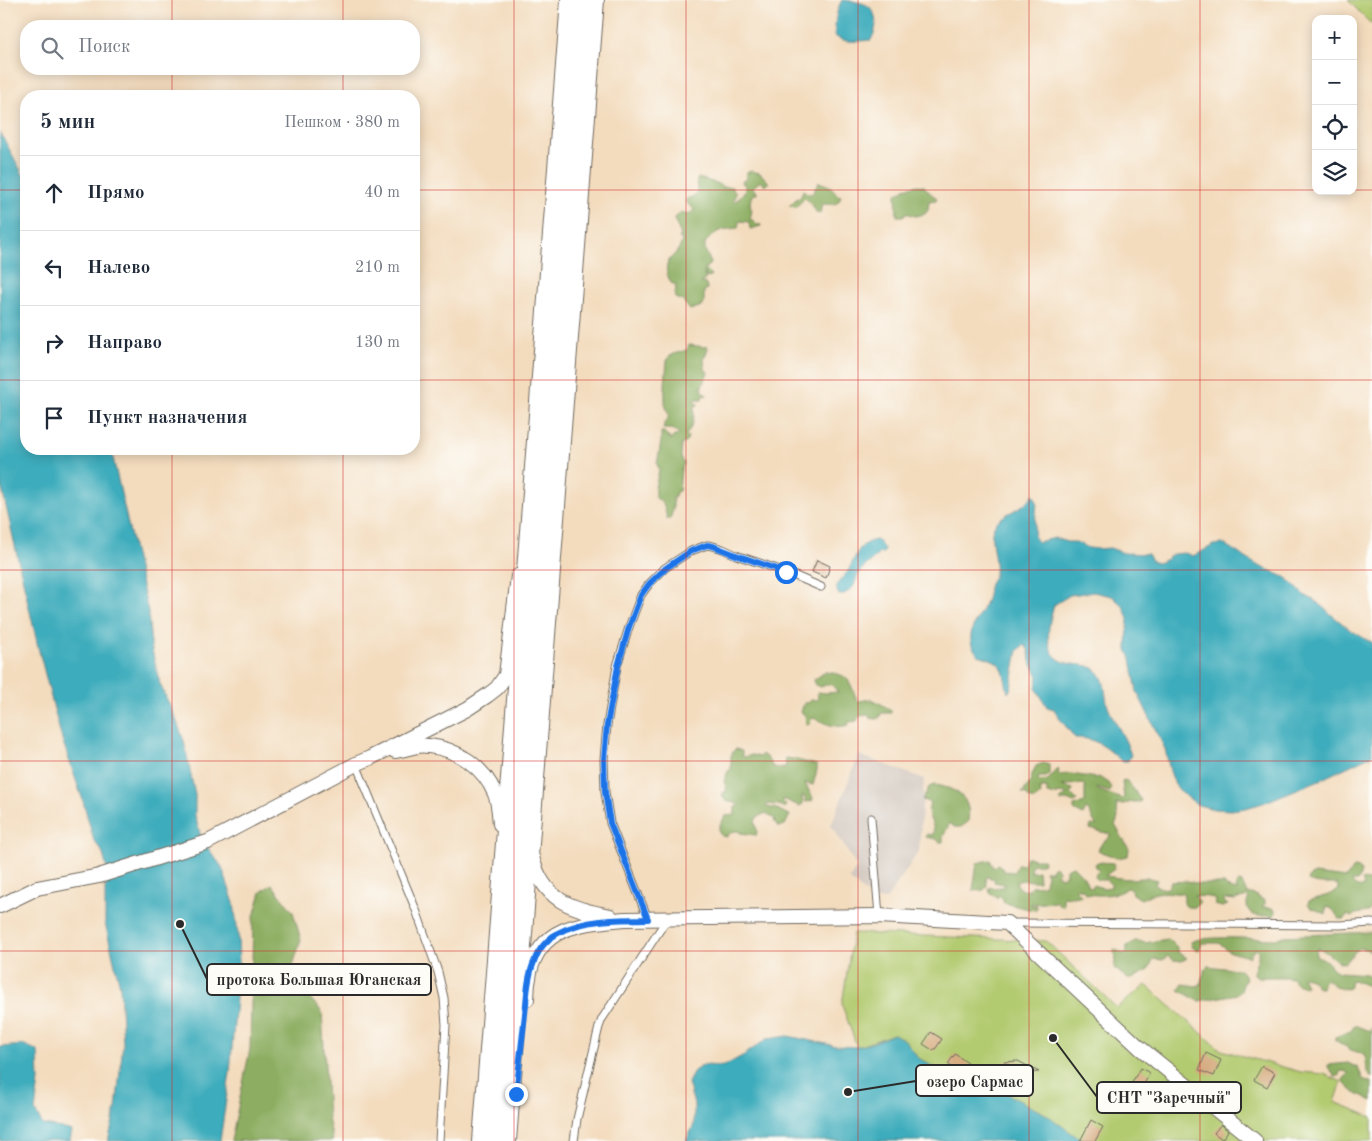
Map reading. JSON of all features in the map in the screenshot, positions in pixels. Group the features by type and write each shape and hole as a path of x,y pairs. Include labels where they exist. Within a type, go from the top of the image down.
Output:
{"highway":[{"path":"484,1141 572,0"},
{"path":"505,1141 593,0"}],"street":[{"path":"0,906 38,888 100,876 208,842 356,764 466,709 497,688 506,675 514,599 540,422"},
{"path":"370,758 419,745 438,747 456,754 474,765 486,778 495,793 505,873"},
{"path":"529,826 531,855 537,874 558,900 583,911 625,919"},
{"path":"505,1141 516,1094 530,972 539,951 556,934 570,927 625,919 878,916 1007,923 1139,1047 1255,1141"}],"lane":[{"path":"648,919 610,823 605,792 604,759 607,725 618,666 629,627 641,595 649,584 666,568 691,551 707,545 786,572 821,587"},
{"path":"356,764 416,910 444,998 446,1025 439,1141"},
{"path":"870,818 878,916"},
{"path":"574,1141 577,1119 602,1019 668,919"},
{"path":"1007,923 1340,925 1372,923"}],"shaded area":[{"path":"859,755 924,779 919,851 886,900 873,899 849,879 857,867 831,825"}],"green space":[{"path":"1348,0 1372,0 1372,25"},
{"path":"751,171 760,173 768,181 766,186 759,182 753,187 757,194 753,194 750,206 752,210 750,219 761,226 750,229 749,222 740,221 738,228 720,231 705,243 705,250 711,263 705,269 711,275 706,278 704,271 705,280 701,283 706,284 707,289 704,291 702,306 690,310 683,301 675,297 676,285 671,283 667,274 668,263 680,246 682,239 679,238 681,235 674,219 681,212 687,215 694,210 687,203 686,199 697,193 698,178 723,187 732,187 736,194 733,200 736,201 745,191 745,185 741,182 746,179 746,173"},
{"path":"819,182 830,186 841,196 840,200 834,204 822,204 820,213 817,213 805,198 796,207 789,206 801,196 803,190 812,194"},
{"path":"918,185 924,186 937,198 936,200 929,201 928,210 925,214 915,216 906,213 903,216 897,216 896,194 903,191 904,188"},
{"path":"689,345 707,346 708,348 704,359 705,369 708,372 702,387 702,390 707,395 702,396 702,399 694,399 698,405 694,406 693,422 686,435 688,437 686,442 681,445 681,457 684,464 681,469 679,491 673,497 673,510 670,519 667,519 663,504 656,498 655,494 659,472 657,464 661,432 664,432 671,440 680,434 672,429 663,429 668,419 665,404 667,361 670,355 687,350"},
{"path":"825,672 844,676 850,682 857,700 876,701 891,710 891,713 881,713 877,719 870,718 869,715 860,716 857,721 849,722 848,725 843,726 830,725 813,718 810,724 806,724 805,715 801,712 804,703 817,700 817,692 838,692 832,685 828,684 821,687 815,685 814,680"},
{"path":"736,749 742,751 742,756 744,757 752,755 760,757 762,754 773,767 777,768 786,767 785,758 817,765 813,785 805,783 813,798 812,801 806,802 804,796 802,796 803,804 799,806 783,799 783,803 786,805 785,808 767,804 766,806 770,808 790,815 785,825 779,827 775,823 774,818 766,813 757,817 755,822 756,835 735,831 727,835 727,837 722,836 719,833 719,827 725,816 735,815 735,807 739,805 726,801 722,796 727,791 724,781 728,771 731,770 731,756"},
{"path":"1043,763 1049,765 1049,774 1046,777 1039,777 1040,781 1048,780 1058,769 1058,775 1071,774 1099,777 1108,783 1111,788 1110,792 1097,788 1098,790 1122,799 1124,797 1122,781 1127,781 1141,800 1140,802 1116,804 1118,817 1115,825 1129,849 1128,856 1116,858 1098,850 1102,843 1109,838 1110,834 1090,829 1091,825 1096,825 1088,810 1086,809 1083,815 1074,810 1074,806 1085,802 1085,787 1083,784 1062,786 1073,789 1071,794 1077,800 1074,803 1067,800 1061,802 1061,798 1066,796 1066,794 1047,794 1047,788 1040,788 1041,795 1034,800 1022,793 1030,783 1036,766"},
{"path":"934,785 942,786 961,795 965,800 969,813 968,822 961,827 954,827 949,824 943,835 943,842 925,837 927,834 933,835 933,826 928,813 930,804 922,800 929,787"},
{"path":"1026,857 1043,859 1044,862 1031,866 1031,872 1038,871 1039,881 1022,880 1016,882 1022,890 1029,890 1031,886 1044,885 1047,875 1045,871 1051,871 1055,866 1058,871 1057,875 1062,877 1066,875 1066,869 1073,866 1083,876 1090,888 1093,885 1103,888 1111,887 1111,884 1106,880 1097,880 1095,878 1096,873 1100,869 1095,864 1098,862 1113,863 1115,865 1114,869 1105,876 1128,879 1153,879 1157,880 1155,884 1163,888 1168,888 1171,882 1188,881 1198,884 1225,884 1227,887 1237,891 1236,885 1238,882 1242,883 1247,893 1265,901 1262,907 1275,910 1274,917 1252,914 1247,907 1249,898 1246,896 1236,900 1225,899 1224,902 1228,905 1222,907 1215,905 1216,900 1210,897 1194,896 1200,902 1195,907 1189,907 1184,904 1183,894 1162,892 1141,899 1132,894 1129,888 1114,894 1098,895 1085,893 1084,890 1076,888 1081,896 1063,896 1063,906 1059,905 1056,901 1031,904 1032,906 1036,905 1037,908 1035,910 1004,903 999,895 997,898 990,892 989,888 1003,887 1004,884 994,882 995,879 987,877 987,886 983,890 973,890 977,863 990,860 994,868 998,864 1003,871 1014,872 1018,864 1024,864"},
{"path":"1354,868 1361,871 1359,879 1352,882 1354,885 1364,886 1362,880 1369,881 1372,884 1372,907 1368,912 1355,914 1352,917 1347,915 1345,919 1339,919 1331,908 1326,907 1326,914 1310,907 1309,901 1339,890 1337,884 1315,883 1308,881 1309,877 1315,874 1346,878"},
{"path":"272,884 293,912 301,940 290,975 322,1012 328,1118 333,1141 231,1141 250,1049 253,920 261,892"},
{"path":"1372,932 1372,951 1361,948 1357,949 1344,963 1337,961 1317,948 1316,956 1324,959 1339,972 1367,974 1370,979 1368,985 1354,980 1350,981 1350,987 1347,989 1335,986 1326,979 1322,988 1318,988 1312,980 1303,976 1305,987 1296,984 1294,979 1287,977 1258,977 1254,974 1258,955 1257,949 1249,957 1230,952 1218,943 1203,943 1199,950 1192,947 1191,942 1207,939 1276,939 1284,936"},
{"path":"853,933 1046,941 1117,1008 1146,985 1221,1050 1301,1072 1324,1074 1342,1082 1335,1102 1372,1117 1372,1141 1085,1141 1047,1115 992,1084 975,1082 941,1072 917,1057 906,1041 894,1034 857,1047 842,1005"},
{"path":"1167,939 1176,946 1178,952 1187,958 1182,961 1173,960 1168,956 1163,960 1154,959 1148,970 1132,979 1128,979 1114,968 1116,955 1114,949 1124,954 1126,953 1127,946 1135,941 1145,943"},
{"path":"1208,966 1240,970 1246,977 1241,990 1237,994 1199,1001 1179,990 1183,984 1200,985 1205,969"},
{"path":"1354,1025 1367,1030 1371,1030 1372,1027 1372,1078 1367,1072 1366,1059 1363,1054 1351,1050 1335,1040 1335,1037 1351,1031"},
{"path":"1348,1063 1358,1068 1363,1079 1372,1083 1372,1101 1351,1090 1342,1081 1348,1074 1347,1072 1342,1071 1339,1073 1339,1076 1335,1077 1328,1067 1328,1065"}],"water":[{"path":"842,0 862,3 867,5 873,12 876,26 871,40 847,41 835,36 836,18"},
{"path":"0,132 20,169 20,455 112,455 148,612 151,646 160,684 184,741 195,795 195,816 202,840 222,867 234,903 239,962 230,1073 220,1141 108,1141 116,1109 123,1043 120,986 105,923 105,889 109,876 102,851 94,841 61,736 38,647 0,480"},
{"path":"1033,494 1037,502 1034,536 1038,542 1055,538 1067,542 1076,542 1089,548 1110,548 1124,553 1148,554 1152,561 1157,563 1173,554 1185,553 1193,556 1214,545 1224,544 1257,565 1287,578 1304,595 1314,600 1349,629 1372,642 1372,755 1322,779 1246,808 1231,810 1214,809 1198,805 1183,794 1175,785 1165,749 1137,692 1131,659 1127,649 1128,618 1123,606 1112,596 1093,592 1070,595 1054,605 1049,631 1050,647 1059,660 1090,666 1100,674 1111,715 1131,755 1128,761 1121,761 1106,748 1094,741 1075,738 1054,709 1047,707 1036,688 1038,676 1030,661 1029,651 1025,645 1018,650 1011,688 1008,693 1001,666 993,660 978,655 972,645 971,635 987,599 989,586 995,574 993,528 1001,518 1024,504"},
{"path":"877,540 885,550 883,553 879,553 861,570 851,589 839,595 837,585 848,571 858,551 871,541"},
{"path":"894,1034 906,1041 917,1057 941,1072 975,1082 991,1084 1047,1115 1085,1141 686,1141 694,1125 694,1104 688,1083 694,1071 703,1065 724,1066 767,1039 788,1036 836,1046 857,1047"},
{"path":"25,1045 38,1051 39,1081 35,1111 43,1125 72,1131 70,1141 0,1141 0,1047"}],"building":[{"path":"817,560 830,566 826,578 812,572"},
{"path":"931,1032 942,1039 934,1051 923,1044"},
{"path":"1206,1053 1221,1060 1214,1076 1199,1070"},
{"path":"955,1054 972,1066 964,1076 948,1064"},
{"path":"1018,1061 1039,1072 1004,1074 1004,1062"},
{"path":"1262,1066 1275,1073 1267,1087 1254,1080"},
{"path":"1140,1068 1150,1073 1138,1095 1128,1090"},
{"path":"1091,1120 1103,1127 1095,1141 1080,1141"},
{"path":"1221,1124 1228,1131 1222,1139 1214,1133"}],"place":[{"name":"протока Большая Юганская","path":"180,924"},
{"name":"СНТ \"Заречный\"","path":"1053,1038"},
{"name":"озеро Сармас","path":"848,1092"}],"route":[{"path":"516,1094 530,972 539,951 556,934 570,927 625,919 648,919 610,823 605,792 604,759 607,725 618,666 629,627 641,595 649,584 666,568 691,551 707,545 786,572"}]}
